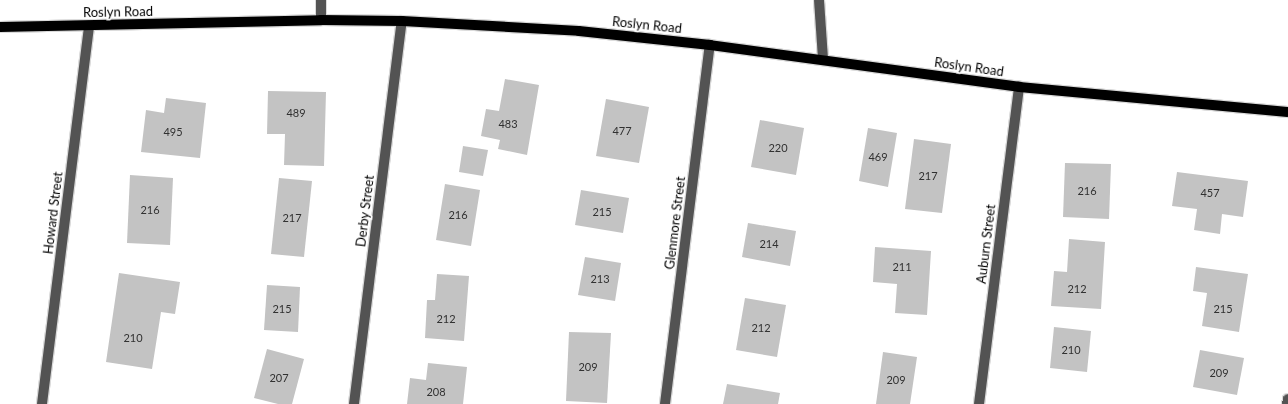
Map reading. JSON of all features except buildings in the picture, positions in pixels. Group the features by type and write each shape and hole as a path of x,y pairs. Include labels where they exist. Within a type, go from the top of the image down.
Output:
{"main road":[{"name":"Roslyn Road","path":"0,27 321,20 402,21 579,31 710,45 1019,87 1288,112"}],"street":[{"path":"321,0 321,20"},
{"path":"819,0 823,60"},
{"name":"Derby Street","path":"354,404 402,21"},
{"name":"Howard Street","path":"42,404 89,26"},
{"name":"Glenmore Street","path":"665,404 710,45"},
{"name":"Auburn Street","path":"979,404 1019,87"},
{"path":"1287,404 1288,399"}]}
